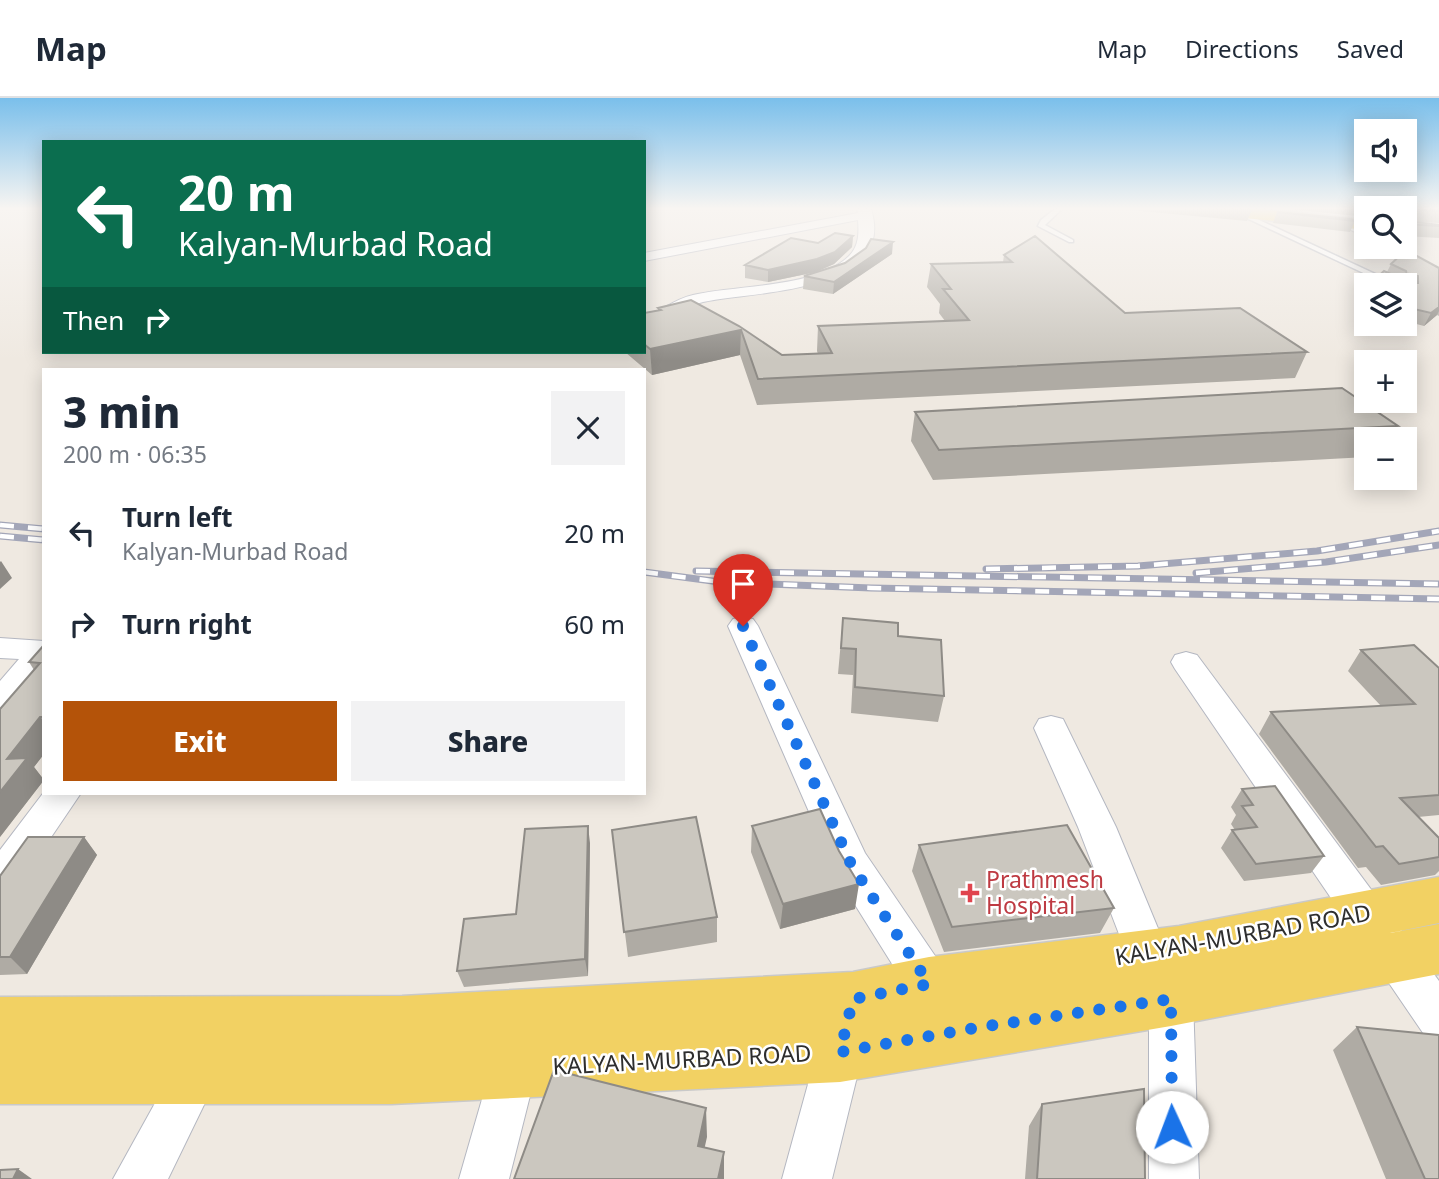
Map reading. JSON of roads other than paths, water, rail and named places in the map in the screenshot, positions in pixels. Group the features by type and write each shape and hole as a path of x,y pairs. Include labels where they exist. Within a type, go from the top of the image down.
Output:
{"main road":[{"name":"KALYAN-MURBAD ROAD","path":"0,1026 981,1027 1159,977 1401,939 1439,900"},
{"name":"KALYAN-MURBAD ROAD","path":"0,1074 391,1074 513,1068 846,1026 929,984 1159,977"}],"street":[{"path":"646,322 692,300 826,278 850,259"},
{"path":"1410,259 1439,276"},
{"path":"743,626 851,864 929,984"},
{"path":"0,648 42,651"},
{"path":"0,702 42,653"},
{"path":"1186,662 1401,939 1439,1018"},
{"path":"1051,728 1092,816 1159,977 1174,1179"},
{"path":"0,880 62,795"},
{"path":"807,1179 846,1026"},
{"path":"484,1179 513,1068"},
{"path":"138,1179 160,1147 196,1074"}],"lane":[{"path":"1341,259 1370,273"}],"railway":[{"path":"0,525 42,529"},
{"path":"986,569 1138,566 1317,551 1439,531"},
{"path":"0,536 42,540"},
{"path":"1196,573 1326,562 1439,545"},
{"path":"696,571 1439,584"},
{"path":"646,572 720,582 871,588 1439,599"}],"place":[{"name":"Prathmesh Hospital","path":"970,893"}]}
